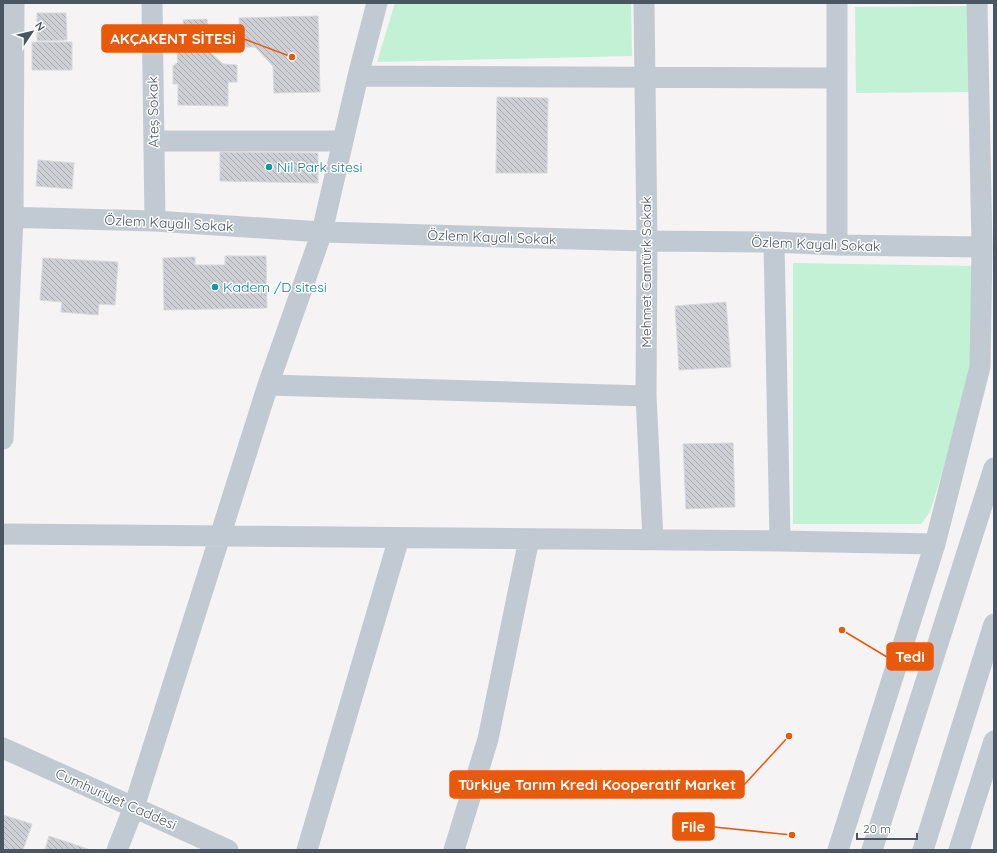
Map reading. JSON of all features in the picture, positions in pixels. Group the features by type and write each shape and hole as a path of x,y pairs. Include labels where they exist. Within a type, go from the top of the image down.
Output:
{"street":[{"path":"3,439 14,3"},
{"name":"Ateş Sokak","path":"152,3 155,221"},
{"path":"117,850 134,807 268,385 322,232 358,76 378,3"},
{"name":"Mehmet Cantürk Sokak","path":"644,3 647,241 646,396 652,540"},
{"path":"837,3 837,245"},
{"path":"838,850 935,544 980,367 982,247 977,3"},
{"path":"358,76 837,78"},
{"path":"154,141 343,141"},
{"name":"Özlem Kayalı Sokak","path":"8,217 155,221 322,232 647,241 774,242 837,245 982,247"},
{"path":"774,242 780,541"},
{"path":"268,385 646,396"},
{"path":"872,850 994,468"},
{"path":"3,534 780,541 935,544"},
{"path":"307,850 399,538"},
{"path":"454,850 488,739 530,539"},
{"path":"923,850 994,624"},
{"path":"959,850 994,741"},
{"name":"Cumhuriyet Caddesi","path":"3,748 228,850"}],"green space":[{"path":"395,3 631,3 632,56 377,62"},
{"path":"971,6 972,92 856,93 855,7"},
{"path":"793,263 974,266 972,376 930,512 921,524 793,524"}],"building":[{"path":"37,13 66,13 67,40 37,41"},
{"path":"318,16 320,92 274,93 273,66 255,47 240,47 239,18"},
{"path":"207,19 209,51 223,64 237,65 237,82 228,82 228,106 178,105 178,84 173,84 173,66 178,62 176,40 185,40 183,20"},
{"path":"32,42 72,42 72,70 32,70"},
{"path":"497,97 548,98 547,173 496,173"},
{"name":"Nil Park sitesi","path":"220,152 318,153 318,183 220,181"},
{"path":"38,160 74,163 72,189 36,186"},
{"name":"Kadem /D sitesi","path":"225,256 266,256 267,308 164,310 163,258 195,257 195,265 225,265"},
{"path":"43,258 118,262 115,305 99,304 98,315 61,312 62,302 40,300"},
{"path":"726,302 731,367 679,370 675,306"},
{"path":"733,443 735,507 686,509 683,444"},
{"path":"3,815 32,824 23,850 3,850"},
{"path":"49,836 91,850 45,850"}],"place":[{"name":"AKÇAKENT SİTESİ","path":"292,57"},
{"name":"Nil Park sitesi","path":"269,167"},
{"name":"Kadem /D sitesi","path":"215,287"},
{"name":"Tedi","path":"842,630"},
{"name":"Türkiye Tarım Kredi Kooperatif Market","path":"789,736"},
{"name":"File","path":"792,835"}]}
